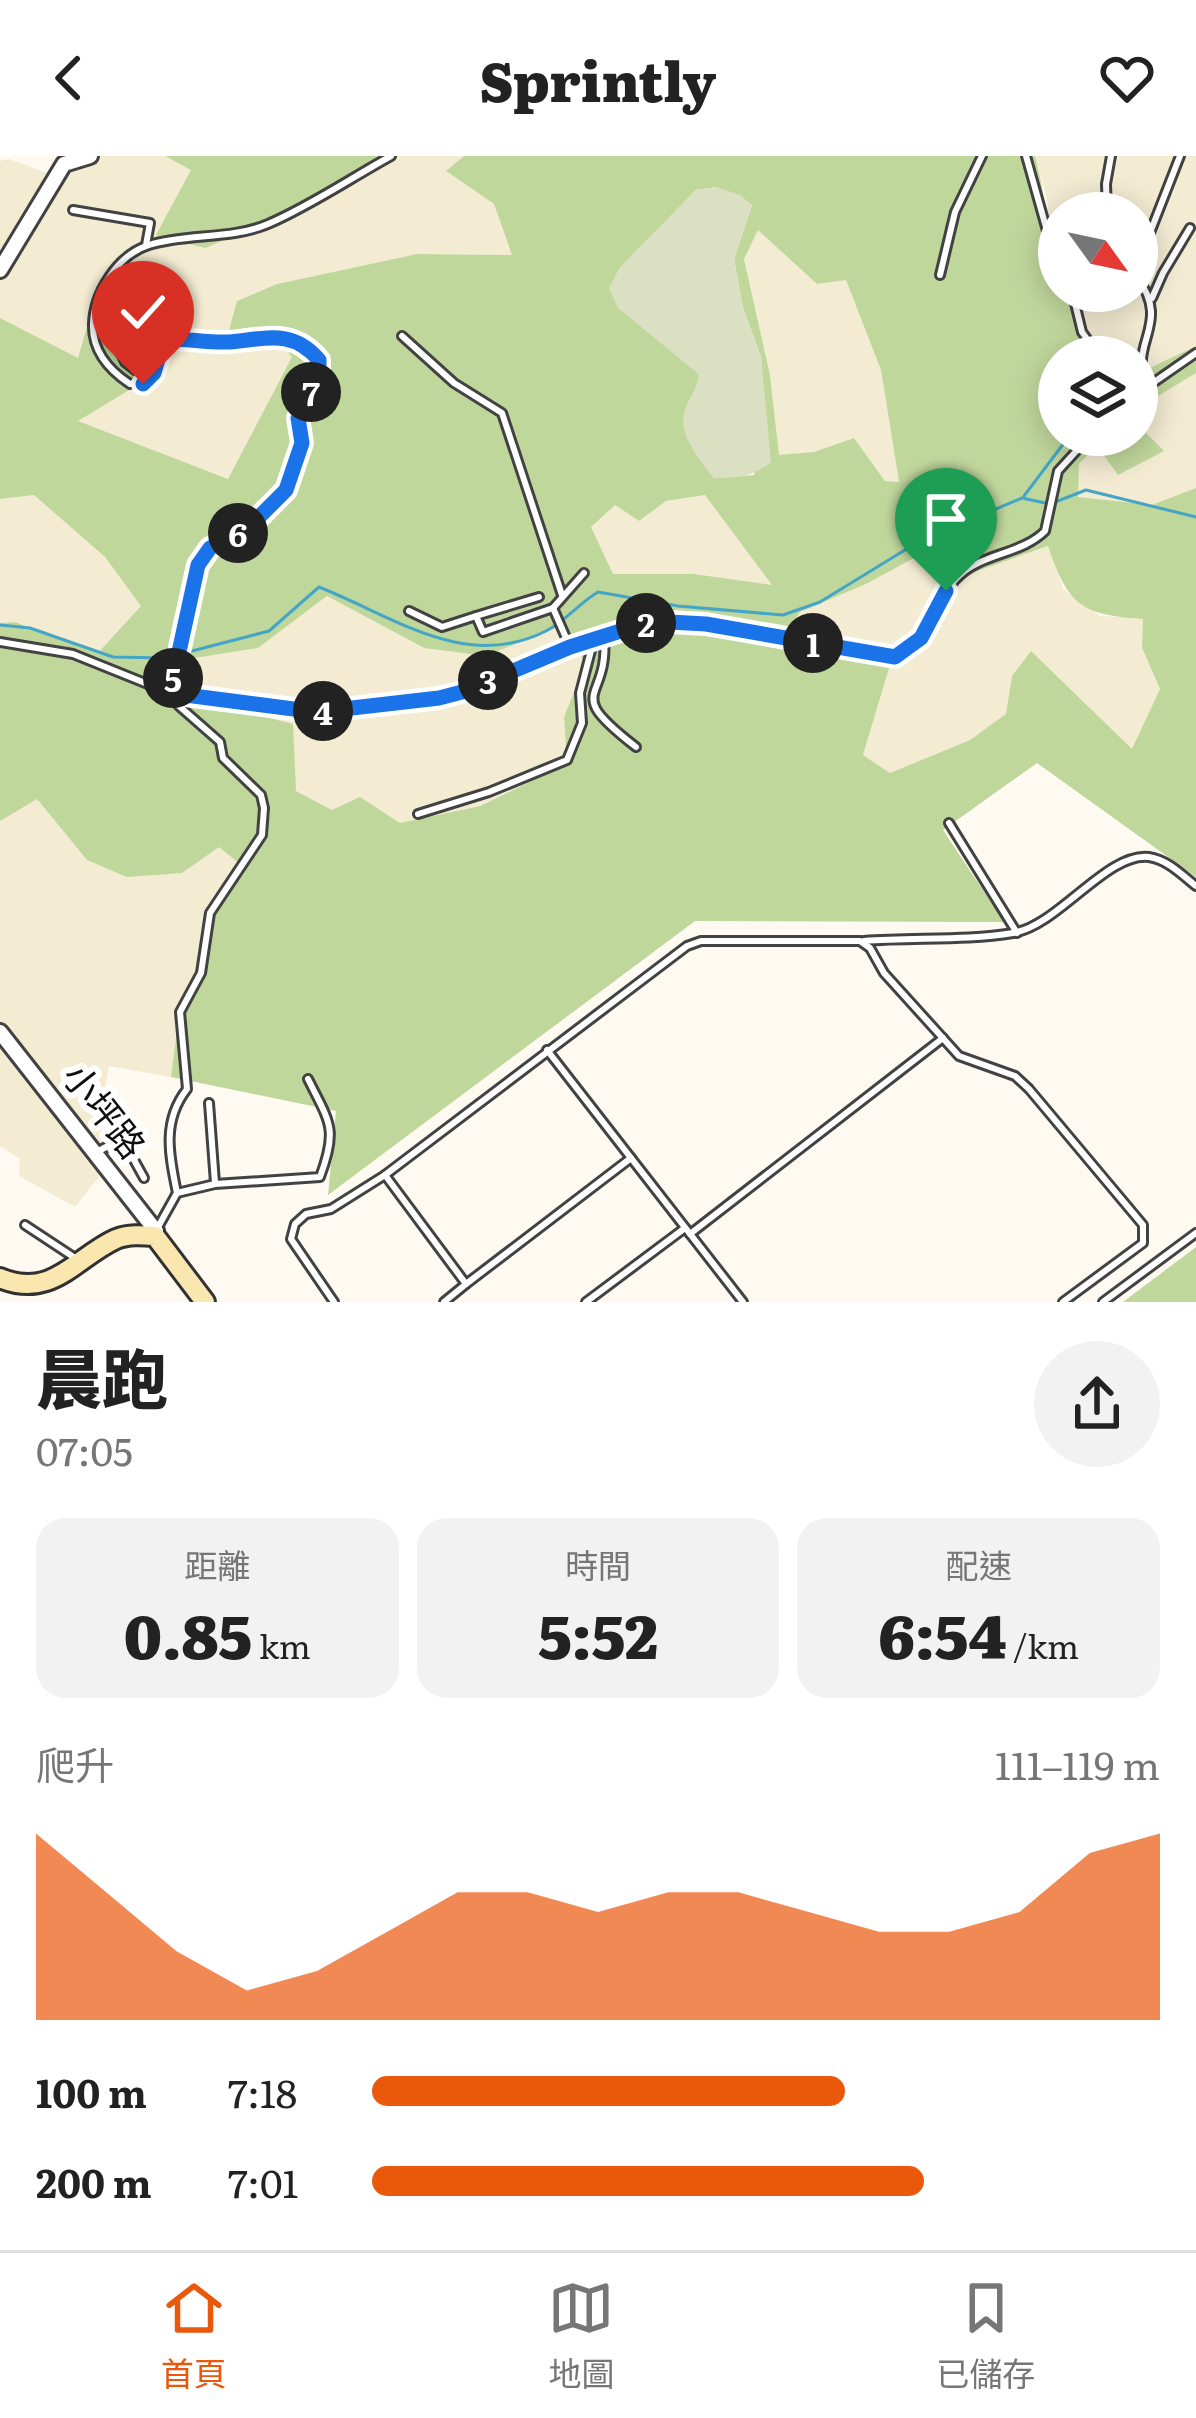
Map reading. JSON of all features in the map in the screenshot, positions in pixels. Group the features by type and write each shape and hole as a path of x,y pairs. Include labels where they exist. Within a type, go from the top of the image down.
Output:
{"street":[{"path":"0,270 64,164 90,156"},
{"name":"小坪路","path":"0,1032 205,1302"},
{"path":"0,1278 32,1284 67,1274 116,1239 156,1233"}],"lane":[{"path":"156,1233 176,1193 169,1120 175,1102 187,1089 180,1012 201,974 210,913 262,835 264,808 261,795 223,758 220,742 170,693 198,565 210,548 250,526 286,490 302,443 298,418 319,376 319,360 311,350 279,335 233,342 170,339 163,342 148,380 137,385 122,379 103,360 92,338 97,294 123,262 146,245 233,235 268,224 391,156"},
{"path":"940,275 955,212 982,156"},
{"path":"1026,156 1038,199"},
{"path":"1106,192 1111,156"},
{"path":"1158,212 1180,156"},
{"path":"73,210 151,223 146,245"},
{"path":"1158,282 1190,228"},
{"path":"402,335 454,383 502,413 562,595"},
{"path":"116,343 125,362 148,380"},
{"path":"1158,380 1196,353"},
{"path":"0,642 73,654 170,693 317,712 466,691 570,647 652,621 706,624 895,657 921,638 955,578 974,563 1040,537 1049,524 1052,485 1071,456"},
{"path":"476,616 483,632 553,608 584,573"},
{"path":"409,611 442,627 539,597"},
{"path":"553,608 570,647"},
{"path":"604,636 605,650 591,697 598,718 636,747"},
{"path":"418,814 567,760 582,723 580,693 594,639"},
{"path":"949,824 1017,933"},
{"path":"334,1302 291,1239 295,1224 306,1214 331,1209 385,1175 687,946 701,941 860,941 1017,933 1052,915 1135,857 1153,857 1172,866 1196,886"},
{"path":"860,941 959,1056 1015,1076 1142,1225 1143,1243 1063,1302"},
{"path":"586,1302 943,1038"},
{"path":"547,1050 743,1302"},
{"path":"176,1193 215,1184 320,1177 332,1128 308,1079"},
{"path":"209,1103 215,1184"},
{"path":"94,1153 106,1147 128,1149 144,1178"},
{"path":"444,1302 631,1158"},
{"path":"385,1175 466,1284"},
{"path":"25,1225 83,1264"},
{"path":"1103,1302 1196,1233"}],"shaded area":[{"path":"96,156 165,156 191,169 387,156 464,156 447,172 494,204 513,255 417,254 277,284 237,301 293,357 228,479 77,421 78,359 0,318 0,161 9,159 58,177"},
{"path":"1035,156 1196,156 1196,346 1158,364 1158,336 1084,336 1078,312 1158,312 1158,192 1045,192"},
{"path":"758,229 816,283 846,280 881,370 899,483 885,481 854,438 814,452 779,456 770,375 744,259"},
{"path":"1196,373 1196,488 1152,506 1077,497 1079,464 1087,456 1158,456 1158,451 1163,451 1158,446 1158,396"},
{"path":"34,495 105,557 141,606 98,654 15,622 0,623 0,499"},
{"path":"705,495 773,585 694,574 613,574 590,527 615,505 639,521 666,501"},
{"path":"1049,546 1063,589 1100,616 1143,618 1142,648 1160,689 1132,751 1031,652 1012,676 1007,714 970,740 890,773 863,755 890,665 786,631 800,612 932,549 969,574"},
{"path":"327,596 424,648 485,656 566,623 585,664 564,717 567,764 480,806 400,823 360,798 332,810 296,791 167,693 176,661 258,648"},
{"path":"36,798 87,860 182,873 219,846 240,864 177,1030 171,1077 109,1066 104,1094 121,1141 93,1154 105,1169 75,1207 19,1176 20,1159 0,1146 0,821"}],"green space":[{"path":"165,156 387,156 287,214 205,248 156,235 191,170"},
{"path":"464,156 1035,156 1043,192 1038,192 1038,312 1078,312 1084,336 1038,336 1038,456 1087,456 1079,464 1078,497 1152,505 1196,488 1196,877 1037,763 943,830 1004,922 695,921 328,1195 336,1111 171,1077 177,1030 198,974 206,924 240,864 219,847 182,873 127,877 87,860 37,799 0,821 0,623 15,622 98,653 141,606 105,557 34,495 0,499 0,318 78,358 94,303 156,279 182,303 167,367 78,421 228,479 292,357 279,342 223,353 237,301 277,284 417,254 512,255 494,204 446,171","holes":["716,187 752,205 734,259 743,308 761,357 765,416 754,475 714,478 686,407 697,389 699,374 619,308 621,267 696,190","758,230 817,284 846,280 881,370 899,482 885,481 854,438 814,452 779,455 770,375 744,259","705,495 772,585 694,574 613,574 591,527 615,505 639,521 666,501","1048,546 1063,582 1080,603 1105,614 1143,619 1142,648 1160,689 1132,749 1031,651 1012,676 1006,714 970,740 890,773 863,755 890,665 881,645 787,631 800,612 931,549 969,574","327,596 424,648 485,656 566,624 585,664 564,717 567,764 480,806 400,823 360,797 332,810 296,791 293,724 168,692 176,661 258,648"]},
{"path":"716,187 752,205 734,259 743,308 761,357 771,462 744,476 714,478 692,448 683,422 699,374 618,308 609,288 620,267 696,190"},
{"path":"1196,346 1196,373 1158,396 1158,364"},
{"path":"1104,456 1154,456 1118,475"},
{"path":"1196,1247 1196,1302 1123,1302"}],"waterway":[{"path":"1024,496 1054,456"},
{"path":"0,625 30,628 113,657 165,658 269,631 319,587 430,635 487,646 546,631 598,592 678,606 783,615 820,602 918,542 1022,498 1050,504 1086,490 1196,517"}],"route":[{"path":"143,384 154,373 163,342 170,339 233,342 279,335 311,350 319,360 319,376 298,418 302,443 286,490 250,526 210,548 198,565 170,693 317,712 439,698 652,621 706,624 895,657 921,638 946,591"}]}
